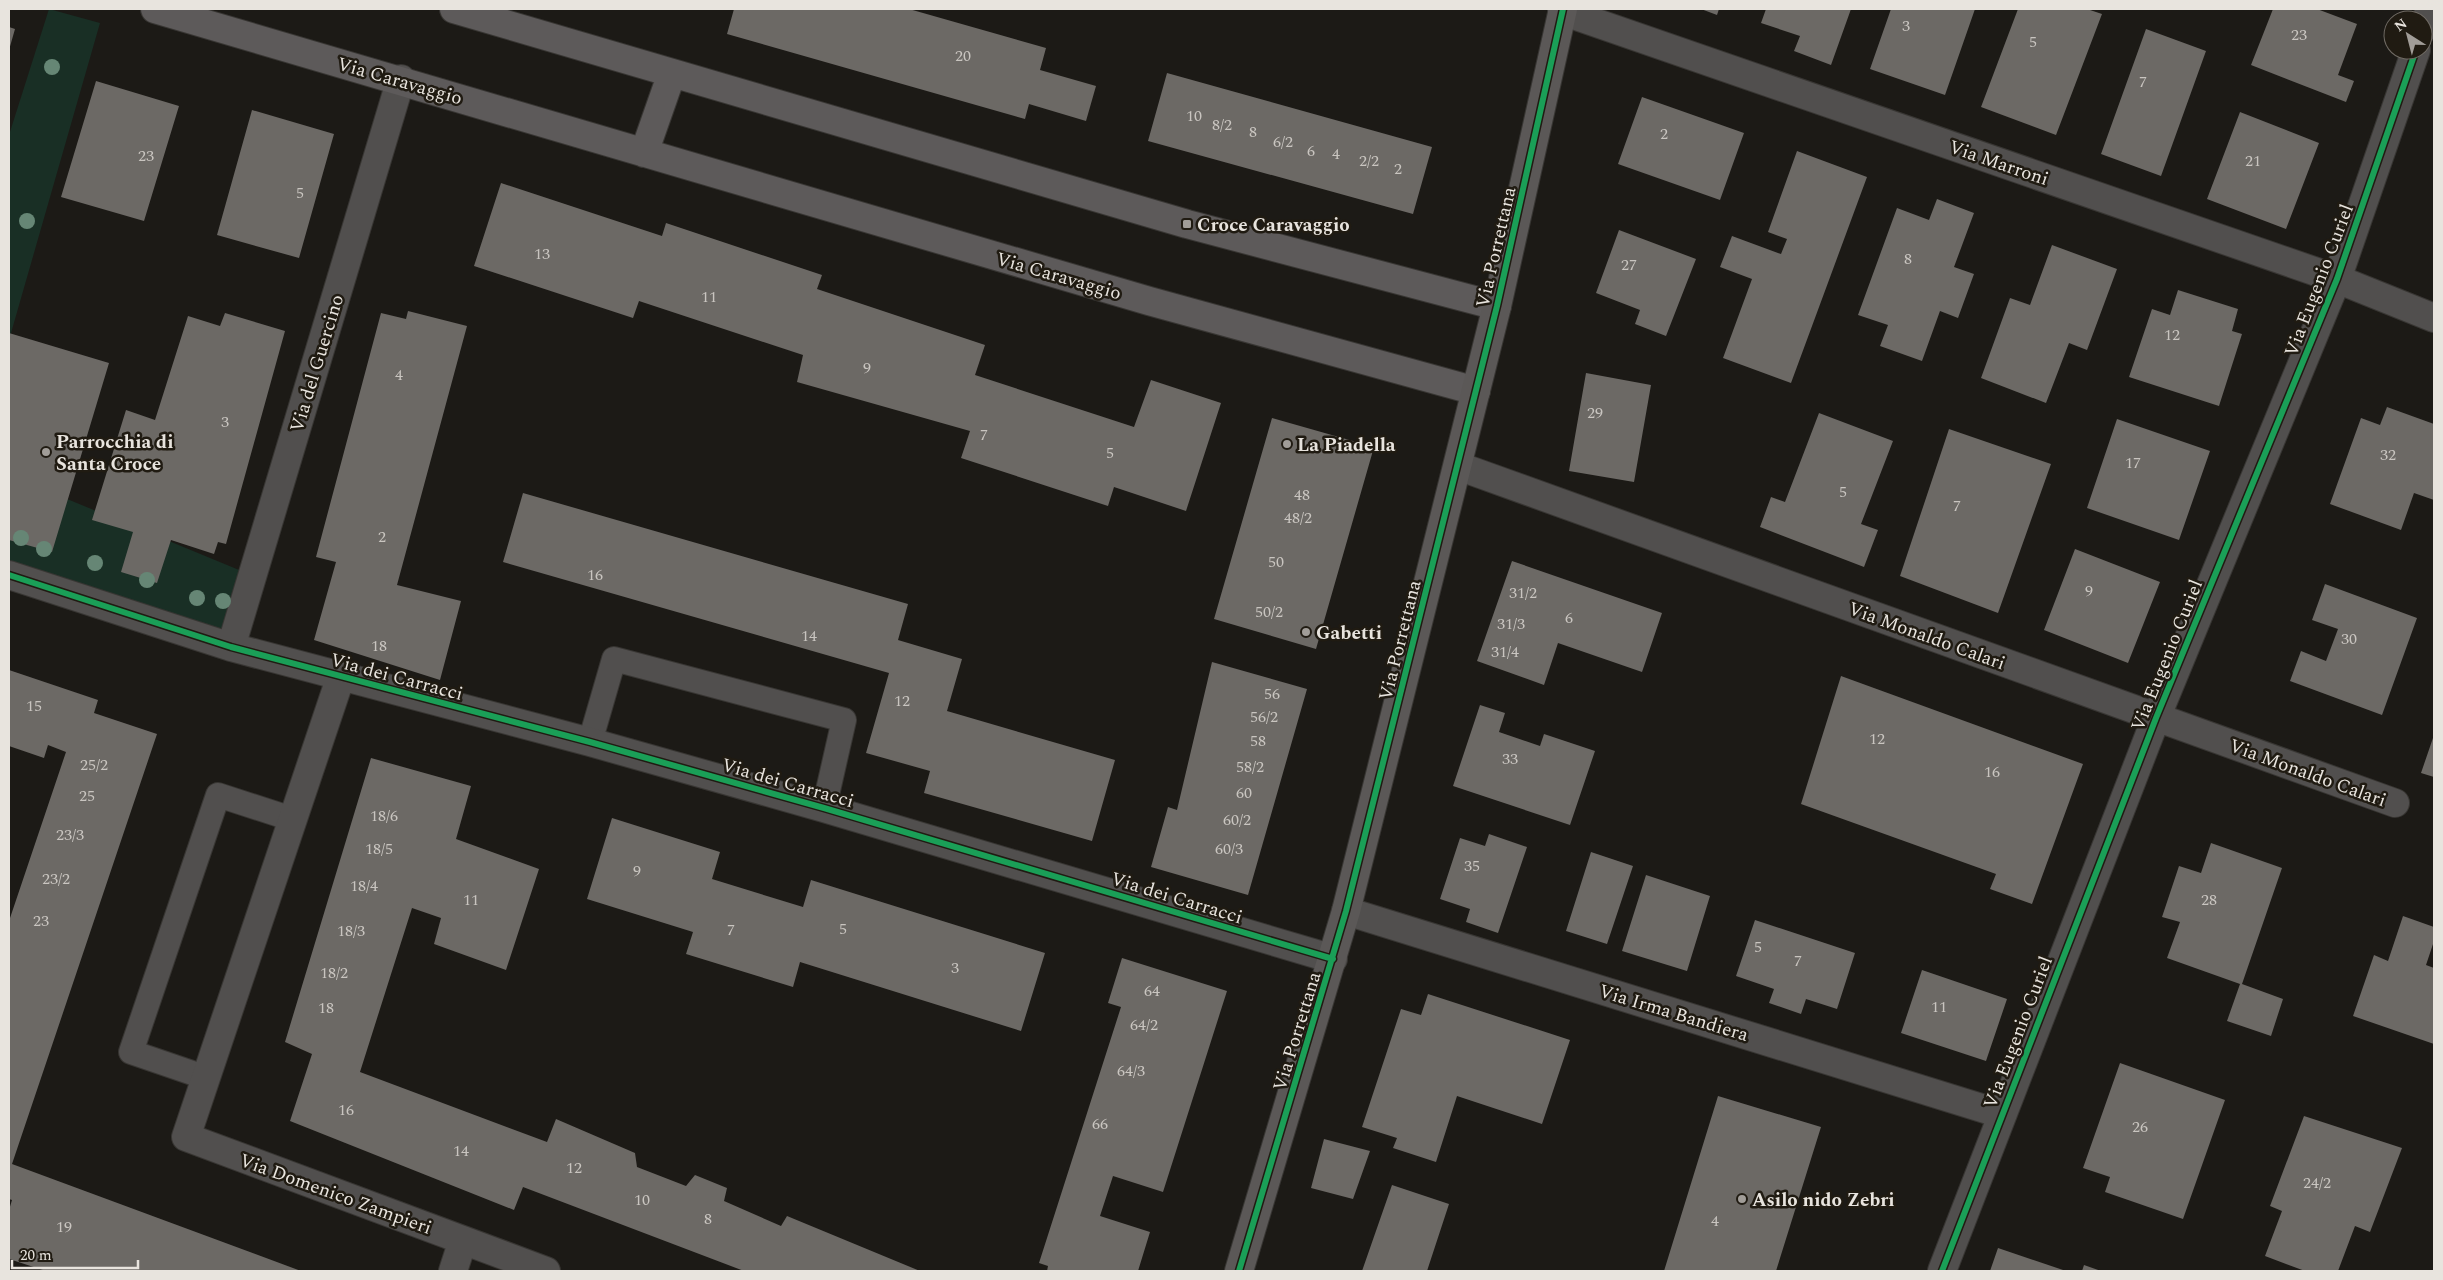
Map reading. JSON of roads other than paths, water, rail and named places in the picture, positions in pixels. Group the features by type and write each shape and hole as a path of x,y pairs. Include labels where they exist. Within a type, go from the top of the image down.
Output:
{"main road":[{"name":"Via Caravaggio","path":"155,9 401,79 1149,301 1476,391"},
{"path":"454,9 1187,224 1497,306"},
{"name":"Via Porrettana","path":"1239,1271 1346,911 1497,306 1562,10"},
{"path":"644,152 672,74"}],"street":[{"name":"Via Marroni","path":"1562,10 2337,279 2434,318"},
{"name":"Via Eugenio Curiel","path":"1942,1271 2001,1114 2156,718 2337,279 2413,60"},
{"name":"Via del Guercino","path":"231,647 401,79"},
{"name":"Via Monaldo Calari","path":"1458,466 2395,803"},
{"name":"Via dei Carracci","path":"9,575 231,647 590,742 824,808 1333,959"},
{"name":"Via Domenico Zampieri","path":"341,676 186,1137 546,1271"},
{"name":"Via Irma Bandiera","path":"1346,911 2001,1114"},
{"path":"453,1271 463,1240"}],"lane":[{"name":"Via dei Carracci","path":"590,742 614,659 844,720 824,808"},
{"path":"207,1078 131,1052 218,795 292,819"}],"place":[{"name":"Croce Caravaggio","path":"1187,224"},
{"name":"La Piadella","path":"1287,444"},
{"name":"Parrocchia di Santa Croce","path":"46,452"},
{"name":"Gabetti","path":"1306,632"},
{"name":"Asilo nido Zebri","path":"1742,1199"}]}
